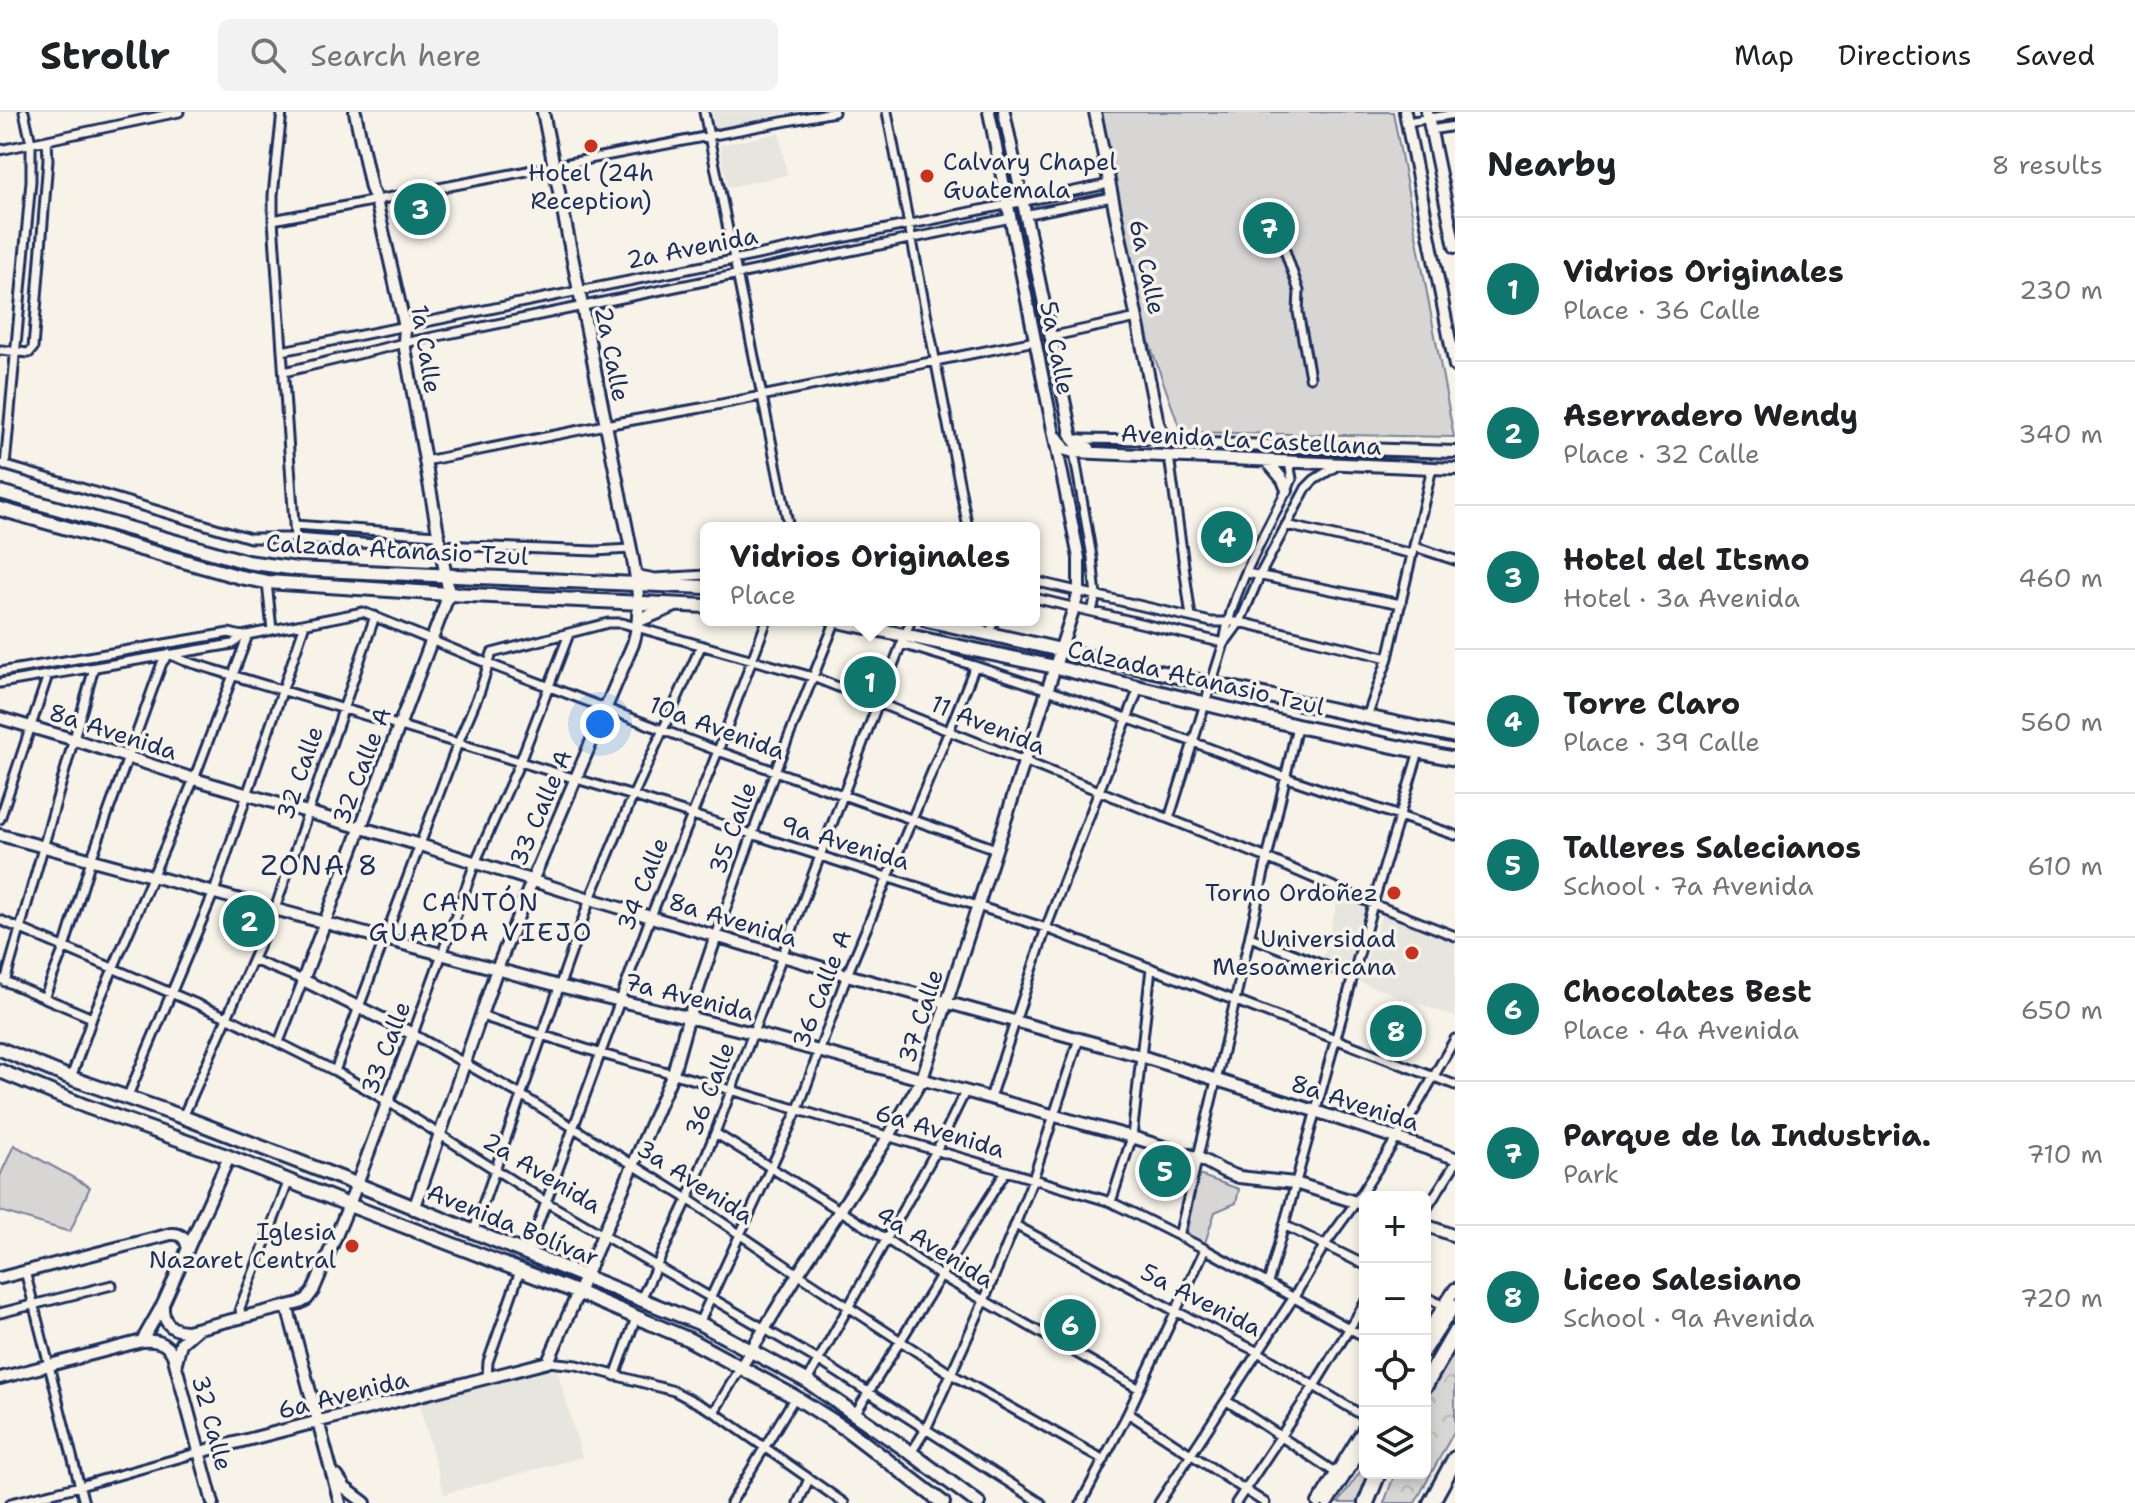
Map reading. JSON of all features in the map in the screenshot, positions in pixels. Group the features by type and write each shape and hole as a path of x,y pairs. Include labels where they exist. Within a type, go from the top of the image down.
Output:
{"highway":[{"path":"1431,1376 1449,1349 1455,1333"},
{"path":"1431,1503 1455,1459"},
{"path":"1366,1503 1376,1479"},
{"path":"1376,1503 1386,1479"}],"main road":[{"name":"1a Calle","path":"355,112 405,327 404,343 449,594"},
{"name":"2a Calle","path":"543,112 631,549 638,604"},
{"name":"5a Calle","path":"989,112 1079,558 1079,592"},
{"name":"5a Calle","path":"1004,112 1049,337 1076,443"},
{"name":"6a Calle","path":"1095,112 1161,430"},
{"path":"1406,117 1455,366"},
{"path":"1429,121 1455,247"},
{"name":"Avenida La Castellana","path":"1161,430 1166,438 1177,443 1455,452"},
{"path":"1054,432 1066,450 1076,443"},
{"name":"Avenida La Castellana","path":"1076,443 1106,452 1268,462 1449,468"},
{"path":"1289,462 1285,460 1284,452 1291,445"},
{"path":"1268,462 1287,490"},
{"name":"Calzada Atanasio Tzul","path":"0,492 247,562 297,569 636,580 700,586"},
{"name":"Calzada Atanasio Tzul","path":"0,509 267,582 700,606"},
{"name":"37 Calle","path":"741,1367 922,1079 1079,592"},
{"name":"32 Calle A","path":"303,980 449,594"},
{"name":"33 Calle A","path":"414,1209 497,969 633,644 639,624 638,604"},
{"path":"639,624 678,604"},
{"name":"Calzada Atanasio Tzul","path":"855,626 903,640 1055,667 1297,726 1455,759"},
{"name":"Calzada Atanasio Tzul","path":"954,626 1455,736"},
{"name":"8a Avenida","path":"0,718 782,956 1217,1079 1396,1138 1455,1161"},
{"name":"7a Avenida","path":"0,835 559,986 820,1051 1132,1137 1199,1158 1239,1177 1295,1183 1359,1204"},
{"name":"35 Calle","path":"548,1362 673,1073 716,936"},
{"name":"3a Avenida","path":"303,980 413,1034"},
{"name":"33 Calle","path":"287,1306 307,1299 313,1291 413,1034"},
{"name":"Avenida Bolívar","path":"0,1049 356,1184 699,1323 807,1381 978,1503"},
{"name":"Avenida Bolívar","path":"0,1071 85,1106 289,1180 688,1339 795,1397 846,1429 943,1503"},
{"path":"0,1378 142,1341 163,1304 229,1157"},
{"path":"1431,1227 1455,1236"},
{"path":"0,1278 171,1234 183,1236 188,1249"},
{"path":"1431,1340 1450,1306 1455,1289"},
{"path":"163,1304 164,1318 170,1327 179,1331 287,1306 340,1503"},
{"path":"1431,1328 1450,1306"},
{"path":"176,1364 181,1343 198,1329"},
{"name":"32 Calle","path":"142,1341 158,1341 166,1344 171,1351 213,1503"},
{"name":"6a Avenida","path":"200,1452 548,1362"},
{"path":"1318,1503 1359,1437"},
{"path":"1327,1503 1359,1453"},
{"path":"332,1468 355,1503"},
{"path":"345,1488 365,1503"}],"street":[{"path":"24,112 31,143 31,181 3,465 250,538 595,551 631,549"},
{"path":"0,150 138,116 179,112"},
{"path":"282,112 273,220 295,538"},
{"path":"704,112 788,522"},
{"path":"273,220 834,112"},
{"path":"887,112 967,522"},
{"path":"1429,121 1455,114"},
{"path":"1406,117 1455,126"},
{"path":"0,350 29,353 33,348 47,140"},
{"name":"2a Avenida","path":"282,351 1109,184"},
{"path":"1024,215 1112,197"},
{"path":"1275,207 1281,239 1299,291 1298,312 1310,377"},
{"name":"2a Avenida","path":"284,372 404,343 1011,218"},
{"path":"1049,337 1137,318"},
{"path":"425,461 1035,341"},
{"name":"Avenida La Castellana","path":"1076,443 1148,440 1161,430"},
{"name":"5a Calle","path":"1076,443 1096,596 1092,611"},
{"path":"1169,456 1191,617"},
{"path":"1169,819 1212,684 1227,623 1292,479 1289,462"},
{"path":"1224,643 1240,622 1260,575 1309,483 1338,465"},
{"path":"1367,717 1388,658 1414,550 1449,468"},
{"path":"294,525 438,543"},
{"path":"1286,525 1455,560"},
{"path":"1247,573 1401,604"},
{"path":"636,580 700,575"},
{"path":"267,582 272,630"},
{"path":"1040,582 1191,617 1240,622 1388,658"},
{"path":"1040,600 1224,643"},
{"name":"10a Avenida","path":"0,683 233,644 245,636 363,612 489,664 718,751 996,849"},
{"path":"1162,628 1166,612"},
{"name":"32 Calle","path":"183,1117 275,909 375,616"},
{"name":"11 Avenida","path":"489,664 492,653 608,623 639,624 701,646 813,677 1455,936"},
{"path":"127,1098 214,892 305,624"},
{"name":"34 Calle","path":"527,1254 651,916 765,626"},
{"name":"35 Calle","path":"716,936 775,771 833,626"},
{"name":"36 Calle","path":"641,1299 715,1133 909,626"},
{"name":"10a Avenida","path":"0,672 229,633 245,636"},
{"name":"33 Calle","path":"413,1034 475,863 520,762 569,634"},
{"path":"71,1078 92,1018 194,779 245,636"},
{"path":"903,640 1455,835"},
{"path":"473,1233 590,899 701,646"},
{"path":"44,998 162,663 169,654"},
{"name":"9a Avenida","path":"169,654 978,905 1046,928 1455,1085"},
{"path":"335,1071 489,664"},
{"name":"36 Calle A","path":"699,1323 798,1109 847,975 975,666"},
{"path":"92,1018 3,980 22,929 94,668"},
{"path":"0,819 48,675"},
{"path":"990,1098 1046,928 1139,688"},
{"path":"1179,1236 1297,726"},
{"path":"1268,1283 1352,976 1419,751"},
{"name":"2a Avenida","path":"0,920 227,1017 335,1071 546,1202 818,1360 1041,1503"},
{"path":"1250,937 1352,976"},
{"name":"3a Avenida","path":"253,960 303,980"},
{"path":"1111,1202 1132,1137 1151,968"},
{"name":"32 Calle A","path":"279,1042 303,980"},
{"name":"6a Avenida","path":"481,1016 1111,1202 1205,1249 1362,1335"},
{"name":"3a Avenida","path":"413,1034 521,1095 688,1199 951,1374 1104,1460"},
{"path":"911,1453 926,1429 1015,1225 1079,1039"},
{"path":"1367,1191 1455,1039"},
{"path":"807,1381 937,1149 965,1092"},
{"name":"4a Avenida","path":"715,1133 941,1276 1138,1388"},
{"path":"1431,1201 1455,1161"},
{"path":"855,1414 1006,1171"},
{"path":"241,1317 240,1308 289,1180"},
{"path":"1159,1503 1324,1246 1359,1205"},
{"name":"5a Avenida","path":"1015,1225 1258,1352 1359,1413"},
{"path":"1284,1225 1361,1263"},
{"path":"1081,1503 1128,1413 1205,1249"},
{"path":"25,1271 84,1503"},
{"path":"487,1378 488,1362 520,1271"},
{"path":"0,1313 112,1285"},
{"path":"1431,1298 1450,1306"},
{"path":"1236,1503 1359,1313"},
{"path":"615,1376 636,1318"},
{"name":"6a Avenida","path":"548,1362 572,1364 674,1391 714,1412 844,1503"},
{"name":"37 Calle","path":"714,1412 741,1367"},
{"path":"731,1503 795,1397"},
{"path":"1227,1401 1336,1473"},
{"path":"1128,1413 1265,1503"},
{"name":"6a Avenida","path":"11,1503 200,1452"},
{"path":"798,1503 809,1479"}],"shaded area":[{"path":"712,112 792,112 715,128"},
{"path":"779,133 787,175 728,187 720,145"},
{"name":"Universidad Mesoamericana","path":"1340,891 1365,901 1367,906 1350,961 1344,964 1323,958"},
{"name":"Universidad Mesoamericana","path":"1382,913 1455,941 1455,1017 1360,982"},
{"path":"557,1369 582,1457 444,1494 419,1403"}],"green space":[{"path":"1100,112 1393,112 1454,437 1181,432 1141,319"},
{"path":"14,1145 90,1187 70,1232 0,1211 0,1176"},
{"path":"1199,1175 1239,1189 1236,1203 1215,1212 1205,1243 1186,1235"},
{"path":"1455,1349 1455,1430 1431,1474 1431,1407 1431,1391"},
{"path":"1359,1473 1359,1479 1372,1479 1362,1503 1338,1503"},
{"path":"1393,1479 1428,1479 1415,1503 1384,1503"}],"place":[{"name":"Hotel (24h Reception)","path":"591,146"},
{"name":"Calvary Chapel Guatemala","path":"927,176"},
{"name":"Hotel del Itsmo","path":"420,209"},
{"name":"Parque de la Industria.","path":"1269,228"},
{"name":"Torre Claro","path":"1227,537"},
{"name":"Vidrios Originales","path":"870,682"},
{"name":"Torno Ordoñez","path":"1394,893"},
{"name":"Aserradero Wendy","path":"249,921"},
{"name":"Universidad Mesoamericana","path":"1412,953"},
{"name":"Liceo Salesiano","path":"1396,1031"},
{"name":"Talleres Salecianos","path":"1165,1171"},
{"name":"Iglesia Nazaret Central","path":"352,1246"},
{"name":"Chocolates Best","path":"1070,1325"}],"district":[{"name":"ZONA 8","path":"320,865"},
{"name":"CANTÓN GUARDA VIEJO","path":"481,916"}]}
